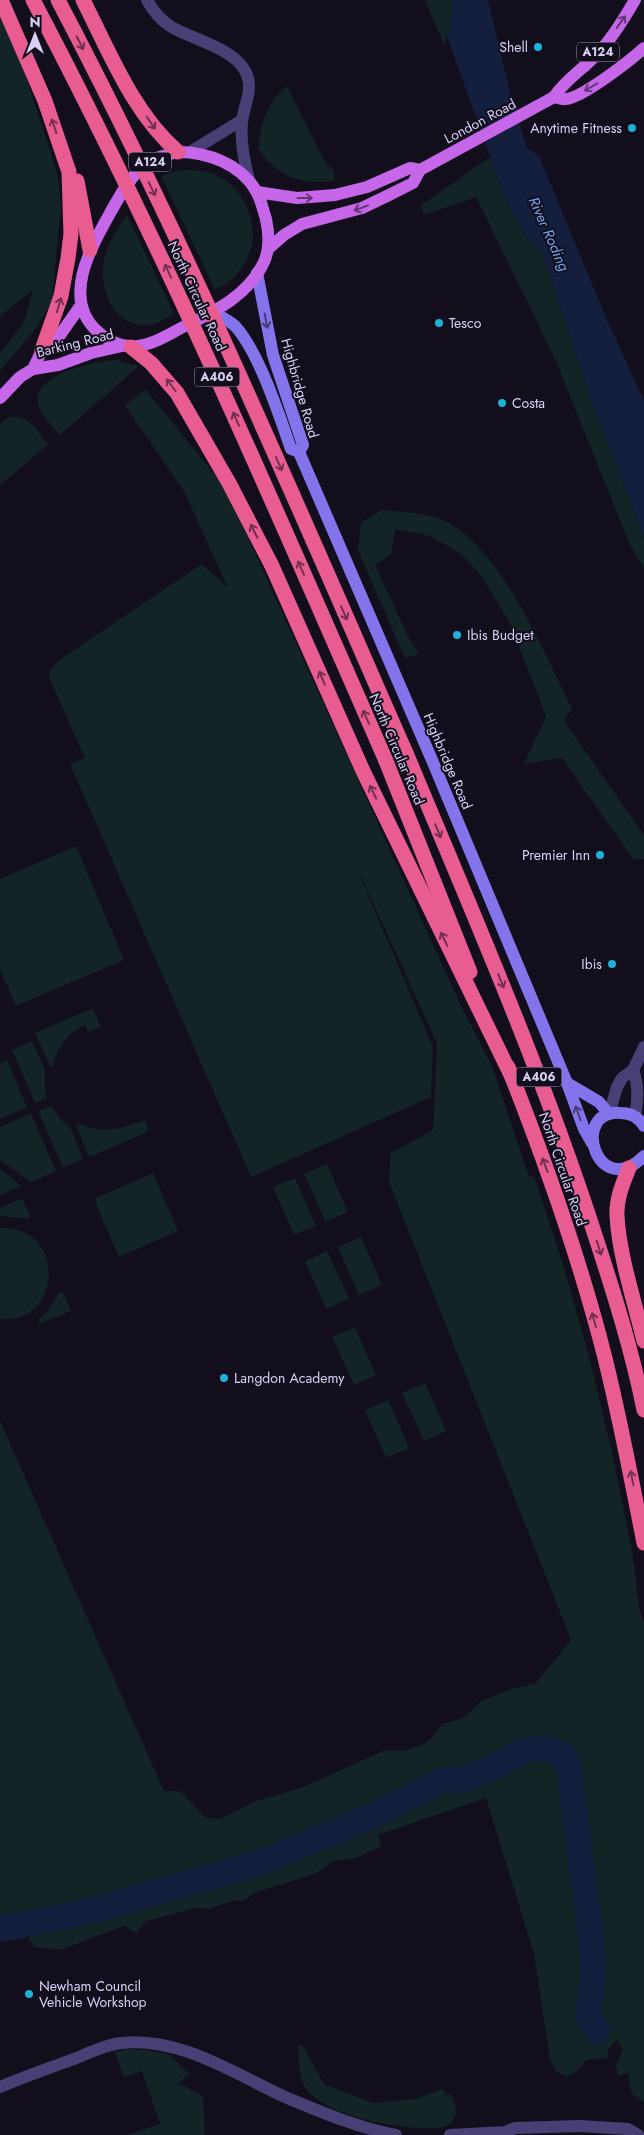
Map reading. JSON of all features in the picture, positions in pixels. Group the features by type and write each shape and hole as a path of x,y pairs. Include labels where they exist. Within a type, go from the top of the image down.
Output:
{"highway":[{"path":"1,0 45,101 69,172 71,234 68,258 61,296 42,350"},
{"name":"North Circular Road","path":"33,0 101,132 206,352 386,761 512,1077 561,1210 592,1311 621,1425 644,1543"},
{"name":"North Circular Road","path":"58,0 175,236 280,465 406,753 550,1105 605,1265 644,1410"},
{"path":"83,0 123,78 152,126 184,152"},
{"path":"69,172 78,182 90,250"},
{"name":"A406","path":"128,346 151,363 172,386 229,483 272,566 363,771 512,1077"},
{"path":"629,1168 618,1200 617,1216 626,1265 644,1341"}],"main road":[{"name":"London Road","path":"268,249 284,235 302,224 362,208 412,183 420,170 554,97 560,88 590,61 621,24 635,0"},
{"name":"London Road","path":"554,97 567,100 592,87 625,65 644,48"},
{"name":"A124","path":"81,305 83,272 90,250 124,188 141,167 154,159 184,152 212,157 249,180 257,192 268,227 268,249 258,273 241,292 212,312 153,343 128,346"},
{"name":"London Road","path":"257,192 297,198 335,195 367,187 410,168 420,170"},
{"name":"Barking Road","path":"33,368 42,350 60,335 81,305"},
{"path":"81,305 86,319 102,335 112,342 128,346"},
{"name":"Barking Road","path":"0,398 20,376 33,368 58,365 91,353 128,346"}],"street":[{"path":"147,0 170,26 225,52 242,67 248,76 248,98 242,120 242,145 249,180"},
{"path":"184,152 242,120"},
{"name":"Highbridge Road","path":"258,273 273,355 303,446 299,452"},
{"name":"Highbridge Road","path":"212,312 235,327 246,342 292,449 299,452 432,760 567,1083 584,1129 598,1158 612,1168 629,1168"},
{"path":"610,1114 614,1094 622,1078 633,1070 644,1047"},
{"path":"633,1070 636,1078 641,1122"},
{"path":"567,1083 598,1102 610,1114"},
{"path":"592,1143 596,1126 610,1114 618,1112 641,1122"},
{"path":"629,1168 644,1157"},
{"path":"0,2087 100,2049 121,2043 145,2044 170,2048 194,2055 323,2112 360,2126 396,2135"},
{"path":"450,2135 504,2132 515,2128 580,2126 628,2129 636,2135"},
{"path":"504,2132 514,2135 570,2133 615,2135"}],"shaded area":[{"path":"425,0 452,0 451,29 446,34 445,47"},
{"path":"0,13 19,56 57,172 61,205 52,302 36,328 0,371 0,353 24,322 33,290 0,316"},
{"path":"287,86 325,162 334,171 334,181 311,182 290,177 273,166 258,148 266,114 274,99"},
{"path":"490,157 505,198 525,236 542,252 592,402 644,537 644,568 630,545 555,359 476,197 425,215 420,206"},
{"path":"184,170 199,170 214,174 228,182 239,193 247,206 251,221 253,236 244,264 232,279 215,290 161,176"},
{"path":"127,215 174,313 153,325 138,325 127,321 118,314 112,306 104,284 104,260 108,248 113,236"},
{"path":"116,360 139,366 60,435 39,407 39,393 45,384 67,371 81,366"},
{"path":"145,389 225,487 460,1004 492,1066 529,1177 534,1176 564,1267 590,1360 613,1456 633,1556 639,1609 644,1623 644,2103 631,2093 628,2073 618,2076 616,2064 623,2050 617,2040 609,2048 607,2058 586,2060 580,2069 566,2077 555,2070 550,2059 534,1954 486,1798 378,1835 381,1846 356,1858 333,1861 317,1873 254,1893 244,1901 234,1900 209,1909 196,1908 147,1921 136,1933 124,1926 60,1950 34,1947 28,1935 0,1937 0,1421 164,1791 180,1791 205,1817 220,1819 254,1802 303,1787 383,1751 408,1750 424,1744 434,1736 442,1724 463,1718 481,1701 514,1688 535,1684 571,1640 389,1182 391,1153 433,1130 437,1043 352,857 433,1047 431,1097 251,1177 70,764 85,758 49,678 51,669 59,660 202,564 228,588 185,493 125,405"},
{"path":"9,417 22,418 27,421 37,429 48,445 0,485 0,424"},
{"path":"381,510 416,513 441,519 469,537 487,557 521,607 572,709 564,721 644,835 644,859 633,859 562,758 524,764 546,716 509,621 479,573 460,553 430,536 395,529 391,554 375,565 410,640 419,654 405,658 358,551 361,523"},
{"path":"76,846 124,960 16,1006 0,970 0,879"},
{"path":"93,1008 101,1027 88,1032 85,1025 73,1032 60,1047 53,1066 50,1066 35,1033"},
{"path":"32,1041 45,1070 47,1098 35,1103 12,1050"},
{"path":"7,1060 27,1107 0,1119 0,1064"},
{"path":"51,1106 63,1122 70,1127 83,1159 63,1168 38,1111"},
{"path":"31,1113 56,1171 31,1182 0,1160 0,1127"},
{"path":"145,1120 148,1130 145,1133 92,1156 88,1155 76,1125 78,1123 103,1130 120,1128"},
{"path":"327,1164 348,1212 326,1222 304,1174"},
{"path":"0,1169 22,1186 0,1195"},
{"path":"153,1173 178,1231 119,1257 94,1199"},
{"path":"295,1178 316,1226 294,1235 273,1187"},
{"path":"20,1199 30,1215 29,1219 0,1216 0,1208"},
{"path":"0,1228 22,1231 37,1242 46,1257 49,1275 45,1292 36,1307 21,1317 0,1319"},
{"path":"361,1237 382,1285 359,1295 338,1247"},
{"path":"327,1251 349,1299 326,1309 305,1261"},
{"path":"63,1292 71,1311 39,1324 39,1319 47,1312 59,1293"},
{"path":"355,1327 376,1375 354,1385 332,1337"},
{"path":"425,1383 446,1431 424,1441 402,1393"},
{"path":"388,1400 409,1448 386,1458 365,1410"},
{"path":"298,2046 303,2046 324,2084 373,2103 415,2099 443,2089 446,2095 451,2094 456,2106 455,2116 452,2122 446,2126 413,2128 379,2123 343,2113 314,2097 305,2087 300,2072"},
{"path":"126,2049 148,2050 168,2054 189,2073 179,2083 203,2096 205,2135 127,2135 160,2124 142,2071 126,2076 123,2075 115,2052"}],"water":[{"name":"River Roding","path":"452,0 488,0 512,100 527,148 539,156 607,320 644,400 644,537 592,402 542,252 525,236 505,198 446,34 451,29"}],"waterway":[{"path":"0,1929 87,1912 259,1863 370,1817 441,1781 465,1779 526,1750 539,1748 552,1750 563,1756 569,1768 593,1953 592,1988 588,2016 597,2031"}],"place":[{"name":"Shell","path":"538,47"},
{"name":"Anytime Fitness","path":"632,128"},
{"name":"Tesco","path":"439,323"},
{"name":"Costa","path":"502,403"},
{"name":"Ibis Budget","path":"457,635"},
{"name":"Premier Inn","path":"600,855"},
{"name":"Ibis","path":"612,964"},
{"name":"Langdon Academy","path":"224,1378"},
{"name":"Newham Council Vehicle Workshop","path":"29,1994"}]}
